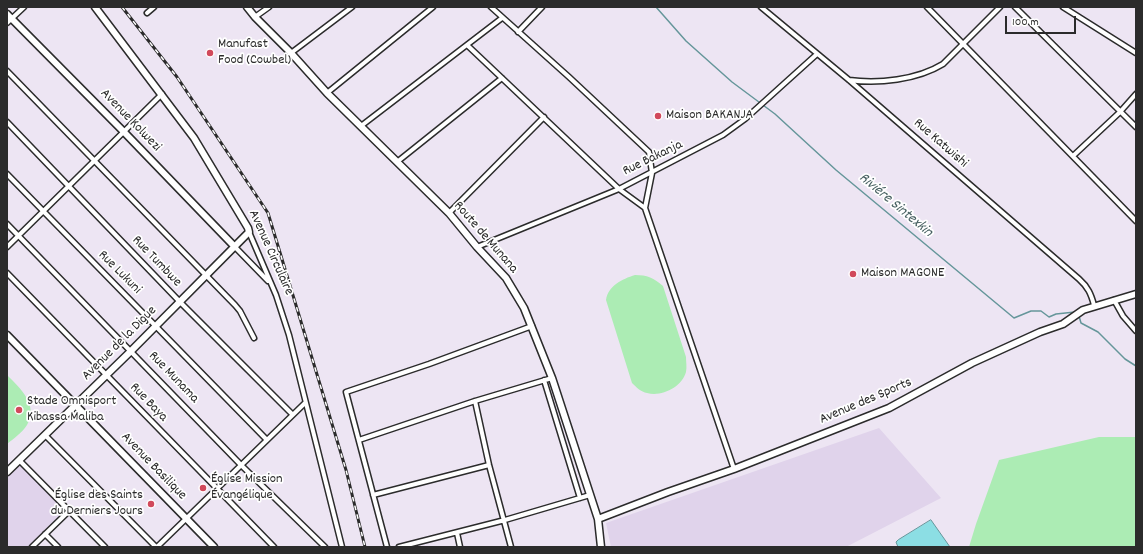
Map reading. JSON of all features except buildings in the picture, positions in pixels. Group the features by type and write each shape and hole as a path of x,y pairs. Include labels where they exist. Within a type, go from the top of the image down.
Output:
{"street":[{"path":"7,23 24,7"},
{"name":"Avenue Circulaire","path":"95,7 194,138 248,228 270,284 276,295 289,335 342,547"},
{"path":"147,13 154,7"},
{"name":"Route de Munana","path":"247,7 327,93 449,213 477,247 506,278 524,308 552,378 598,519 601,547"},
{"path":"255,17 269,7"},
{"path":"291,53 352,7"},
{"path":"327,93 433,7"},
{"path":"491,7 646,148 650,157 652,173 645,208 734,469"},
{"path":"518,32 542,7"},
{"name":"Rue Katwishi","path":"761,7 849,80 1088,287 1091,292 1094,305"},
{"path":"927,7 1136,221"},
{"path":"849,80 872,82 913,76 943,64 1000,7"},
{"path":"1015,7 1136,127"},
{"path":"1063,7 1136,53"},
{"name":"Avenue Kolwezi","path":"7,14 124,132 234,247"},
{"path":"361,126 502,18"},
{"path":"467,45 619,189 645,208"},
{"name":"Rue Bakanja","path":"477,247 619,189 723,136 745,119 818,54"},
{"path":"7,71 240,311 254,338"},
{"path":"397,162 502,78"},
{"path":"7,247 162,94"},
{"path":"1073,156 1120,112 1136,94"},
{"path":"449,213 544,117"},
{"name":"Rue Tumbwe","path":"7,122 180,302 292,414"},
{"name":"Rue Lukuni","path":"7,174 266,439"},
{"name":"Rue Munama","path":"7,224 132,351 241,465 325,547"},
{"name":"Avenue de la Digue","path":"7,472 105,375 132,351 249,232"},
{"path":"234,247 270,284"},
{"name":"Rue Baya","path":"7,273 274,547"},
{"name":"Avenue des Sports","path":"598,519 734,469 889,408 972,363 1040,332 1063,324 1083,310 1094,305 1136,294"},
{"path":"1114,300 1123,316 1136,331"},
{"path":"386,547 346,394 348,391 429,364 532,326"},
{"name":"Avenue Basilique","path":"7,335 214,547"},
{"path":"359,440 475,401 552,378"},
{"path":"544,380 580,498"},
{"path":"475,401 489,465 505,520 511,547"},
{"path":"45,435 156,547 266,439 305,403"},
{"path":"19,460 105,547"},
{"path":"373,495 489,465"},
{"path":"399,547 505,520 590,495"},
{"path":"32,547 69,511"},
{"path":"457,533 460,547"},
{"path":"45,534 58,547"}],"shaded area":[{"path":"879,428 941,498 846,547 611,547 606,523"},
{"path":"19,463 66,511 32,547 7,547 7,474"}],"green space":[{"path":"635,275 650,278 663,286 686,357 686,372 684,377 671,390 659,394 645,392 632,383 606,300 607,295 616,284"},
{"name":"Stade Omnisport Kibassa Maliba","path":"7,375 26,397 31,411 30,418 25,428 7,444"},
{"path":"1099,437 1136,437 1136,547 969,547 999,460"}],"water":[{"path":"931,520 950,547 898,547 896,542 898,540"}],"waterway":[{"name":"Riviére Sintexkin","path":"656,7 686,41 732,82 775,114 836,170 1014,318 1031,311 1041,311 1049,317 1056,314 1075,312"},
{"name":"Riviére Sintexkin","path":"1079,316 1081,323 1098,332 1125,359 1136,366"}],"railway":[{"path":"122,7 177,77 268,213 346,470 365,547"}],"place":[{"name":"Manufast Food (Cowbel)","path":"210,53"},
{"name":"Maison BAKANJA","path":"658,116"},
{"name":"Maison MAGONE","path":"853,274"},
{"name":"Stade Omnisport Kibassa Maliba","path":"19,410"},
{"name":"Église Mission Évangélique","path":"203,488"},
{"name":"Église des Saints du Derniers Jours","path":"151,504"}]}
